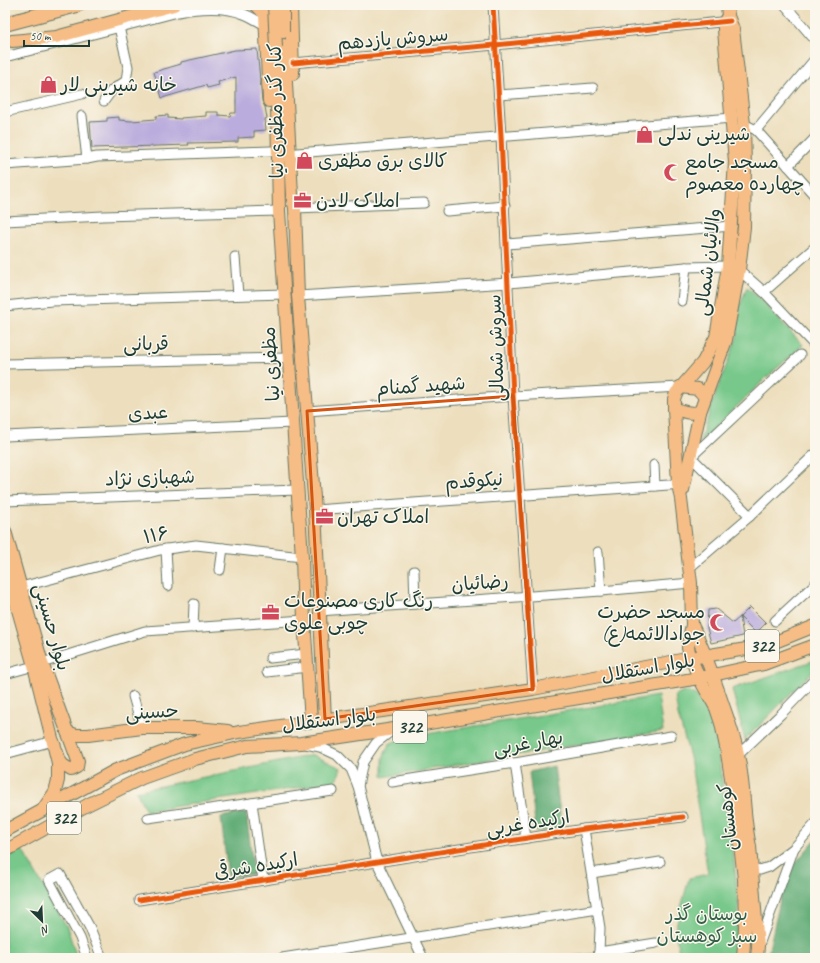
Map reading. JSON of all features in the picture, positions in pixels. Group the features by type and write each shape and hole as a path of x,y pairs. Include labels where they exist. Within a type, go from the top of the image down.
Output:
{"highway":[{"path":"5,24 77,5"}],"main road":[{"path":"9,42 147,5"},
{"path":"9,42 56,37 174,5"},
{"path":"256,5 266,20 271,150 279,211"},
{"name":"مظفری نیا","path":"274,5 280,46 292,195 295,208 298,296 314,510 325,719"},
{"path":"266,20 273,11 287,11 288,8"},
{"name":"مظفری نیا","path":"288,8 280,46 279,211 302,557 304,620 311,721"},
{"name":"کنار گذر مظفری نیا","path":"288,8 293,63 296,153 295,208"},
{"name":"والائیان شمالی","path":"681,484 691,456 700,412 726,340 734,268 732,226 735,162 724,30 727,16"},
{"name":"والائیان شمالی","path":"690,658 688,648 692,625 691,583 681,499 674,399 680,387 703,362 716,337 744,227 744,124 733,29 727,16"},
{"path":"680,387 698,389 705,397"},
{"path":"674,408 693,414 700,412"},
{"name":"بلوار حسینی","path":"5,531 13,591"},
{"name":"بلوار حسینی","path":"5,564 38,664 78,761 79,764 75,769 71,770 63,765 53,741 38,664"},
{"name":"والائیان شمالی","path":"692,625 706,656"},
{"name":"بلوار استقلال","path":"5,831 116,770 185,744 239,732 533,689 690,658 765,646 815,626"},
{"name":"بلوار استقلال","path":"5,851 124,786 195,759 247,746 301,743 713,676 764,664 815,646"},
{"name":"کوهستان","path":"706,656 734,738 736,809 744,879 745,927 743,958"},
{"name":"کوهستان","path":"690,658 699,678 716,708 722,723 734,758 744,798 757,952"},
{"path":"309,698 312,702 317,702 323,690"},
{"name":"حسینی","path":"67,732 76,735 88,735 142,728 197,728 239,732"},
{"path":"42,811 55,792 58,780 58,763 53,741"},
{"path":"116,770 124,786"}],"street":[{"name":"سروش شمالی","path":"492,5 505,206 513,396 533,689"},
{"path":"785,5 815,40"},
{"path":"5,57 198,8 223,9 266,20"},
{"name":"سروش یازدهم","path":"293,63 495,45 727,16"},
{"path":"104,101 112,90 126,81 128,67 119,27"},
{"path":"756,130 815,59"},
{"path":"499,95 593,88"},
{"path":"5,112 82,94"},
{"path":"82,116 87,159"},
{"path":"296,153 732,118"},
{"path":"744,124 756,130 815,196"},
{"path":"788,166 815,138"},
{"path":"5,165 97,157 271,150"},
{"path":"295,208 424,203"},
{"path":"447,211 505,206"},
{"path":"5,222 103,216 279,211"},
{"path":"506,244 732,226"},
{"path":"764,292 815,247"},
{"path":"235,257 238,295"},
{"path":"682,301 686,267"},
{"path":"298,296 509,283 686,267 734,268 764,292 814,343"},
{"path":"5,306 52,301 284,294"},
{"path":"750,516 691,456 800,356"},
{"name":"قربانی","path":"5,364 288,358"},
{"name":"شهید گمنام","path":"307,411 513,396 680,387"},
{"name":"عبدی","path":"5,436 293,423"},
{"path":"689,568 750,516 815,454"},
{"path":"654,465 655,486"},
{"name":"نیکوقدم","path":"314,510 681,484"},
{"name":"شهبازی نژاد","path":"5,501 297,490"},
{"name":"۱۱۶","path":"13,591 166,550 196,545 302,557"},
{"path":"220,570 223,548"},
{"path":"166,550 168,586"},
{"path":"598,552 601,591"},
{"path":"414,571 415,604"},
{"name":"رضائیان","path":"319,611 601,591 691,583"},
{"path":"775,621 815,584"},
{"path":"193,628 194,604"},
{"path":"5,674 145,631 304,620"},
{"path":"270,658 306,654"},
{"path":"267,672 307,667"},
{"path":"734,758 781,714 815,679"},
{"path":"133,696 142,728"},
{"path":"358,786 363,762 376,743 394,729"},
{"name":"بهار غربی","path":"392,782 515,763 671,736"},
{"path":"5,754 53,741"},
{"path":"301,743 320,747 337,754 351,769 358,786 377,862 423,958"},
{"path":"515,763 526,838"},
{"path":"148,818 333,791"},
{"path":"252,803 263,880"},
{"name":"ارکیده غربی","path":"377,862 584,829 683,817"},
{"path":"751,868 760,870 769,867 794,848 815,824"},
{"path":"584,829 598,909 600,928 598,955 656,943"},
{"path":"757,952 794,848"},
{"name":"ارکیده شرقی","path":"139,900 377,862"},
{"path":"592,873 660,862"},
{"path":"60,874 90,928 102,955 86,957 80,938 49,880 60,874"},
{"path":"282,958 598,909"}],"highlighted area":[{"path":"513,396 533,689 325,719 307,411"}],"green space":[{"path":"747,287 803,345 767,377 699,443 737,337 740,306"},
{"path":"815,660 813,671 745,740 732,689"},
{"name":"بوستان گذر سبز کوهستان","path":"689,691 701,699 713,720 734,862 739,909 734,958 680,958 675,930 689,878 708,874 690,757 678,715 675,695"},
{"path":"658,696 663,731 383,777 383,758 389,744 402,738"},
{"path":"313,755 341,768 336,782 146,811 136,791"},
{"path":"554,766 562,829 536,831 529,772"},
{"path":"246,812 254,874 228,877 221,817"},
{"path":"815,840 815,958 767,958 786,874"},
{"path":"21,848 67,927 77,958 5,958 5,858"},
{"path":"592,954 591,958 559,958"}],"building":[{"path":"257,49 262,101 267,118 265,119 266,130 254,131 254,137 238,138 238,142 92,148 90,122 107,121 107,118 119,117 119,120 131,121 156,119 156,116 168,115 168,118 181,119 206,116 206,112 218,112 218,115 230,116 231,113 236,113 236,77 218,82 219,85 207,88 206,85 162,98 154,72 181,64 181,62 235,50"},
{"path":"750,607 766,623 756,633 740,617"},
{"name":"مسجد حضرت جوادالائمه(ع)","path":"716,609 733,623 740,617 743,636 711,643 707,628 708,610"}],"cycle path":[{"path":"493,5 501,136 513,396 533,689"},
{"path":"293,63 495,45 730,21"},
{"path":"139,900 584,829 683,817"}],"place":[{"name":"خانه شیرینی لار","path":"48,85"},
{"name":"شیرینی ندلی","path":"645,134"},
{"name":"کالای برق مظفری","path":"305,161"},
{"name":"مسجد جامع چهارده معصوم","path":"672,173"},
{"name":"املاک لادن","path":"303,201"},
{"name":"املاک تهران","path":"324,517"},
{"name":"رنگ کاری مصنوعات چوبی علوی","path":"271,612"},
{"name":"مسجد حضرت جوادالائمه(ع)","path":"718,623"}]}
